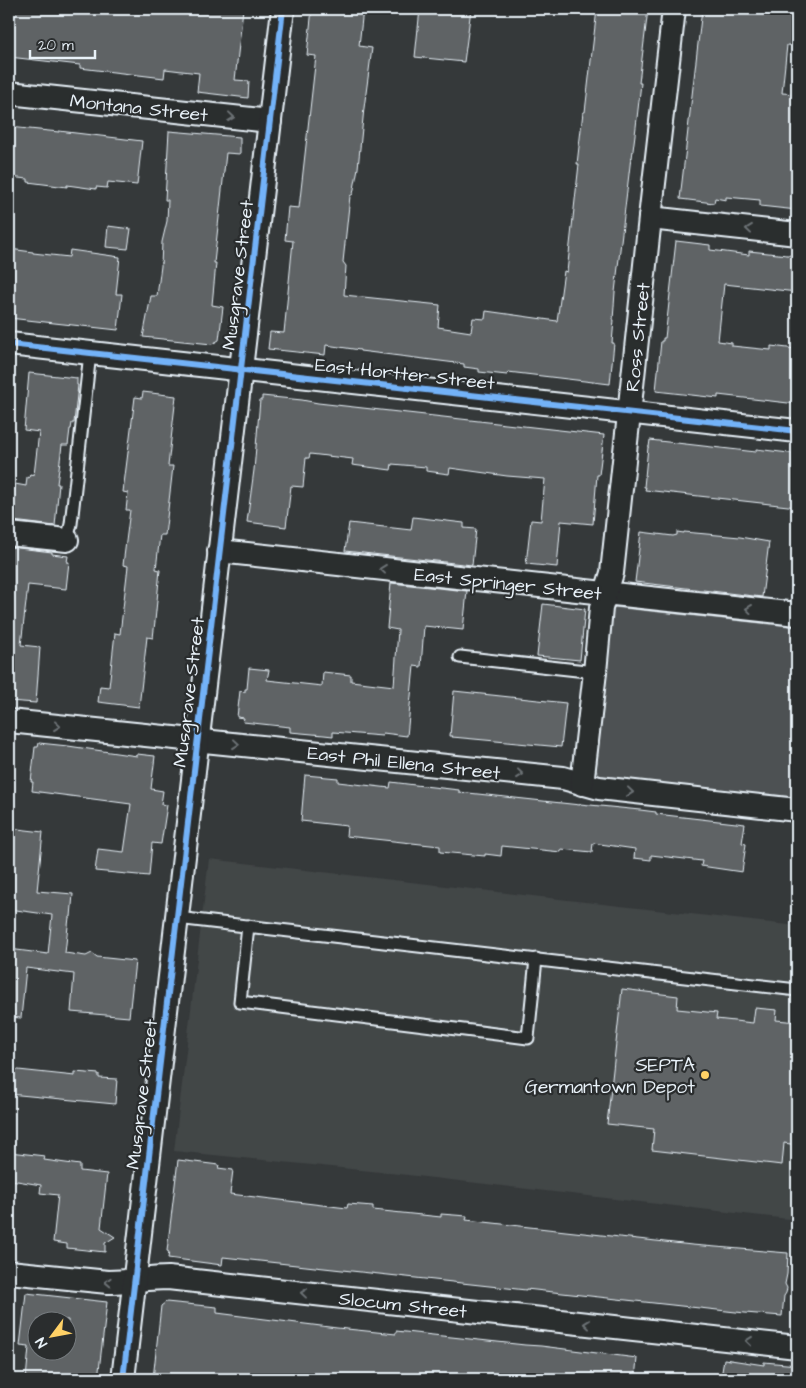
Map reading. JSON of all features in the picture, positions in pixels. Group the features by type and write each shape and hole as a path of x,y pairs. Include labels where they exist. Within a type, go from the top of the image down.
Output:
{"street":[{"name":"Musgrave Street","path":"123,1379 283,9"},
{"name":"Ross Street","path":"582,784 601,608 612,573 674,9"},
{"name":"Montana Street","path":"9,93 270,121"},
{"path":"650,218 797,234"},
{"name":"East Hortter Street","path":"9,344 797,431"},
{"path":"9,534 67,540"},
{"name":"East Springer Street","path":"219,551 797,614"},
{"name":"East Phil Ellena Street","path":"9,721 563,778 599,788 797,810"},
{"name":"Slocum Street","path":"9,1272 108,1282 168,1278 797,1347"}],"lane":[{"path":"67,540 71,524 90,353"},
{"path":"460,657 595,672"},
{"path":"177,918 797,990"},
{"path":"248,926 240,1002 528,1038 536,959"}],"shaded area":[{"path":"613,607 797,627 797,800 600,777 596,770"},
{"name":"SEPTA Germantown Depot","path":"209,859 797,926 797,1220 390,1173 174,1151"}],"building":[{"path":"9,9 81,9 125,13 125,9 243,9 235,80 249,81 248,98 197,92 199,73 165,69 164,78 80,68 80,65 9,57"},
{"path":"312,9 363,9 359,46 372,48 358,168 353,194 350,196 343,262 346,266 344,295 440,305 438,327 471,332 473,318 485,319 486,311 557,321 564,271 567,272 579,164 577,164 597,9 648,9 636,127 615,292 612,343 614,343 610,384 508,372 507,375 479,372 479,369 464,367 464,364 326,345 325,355 268,349 270,332 284,333 293,241 285,240 288,207 299,208 316,56 307,55"},
{"path":"420,9 471,9 464,62 415,57"},
{"path":"702,9 797,9 797,46 787,45 782,93 797,94 797,210 760,206 760,200 726,197 726,200 715,198 714,203 680,199"},
{"path":"9,127 142,141 137,185 108,182 107,188 96,187 96,189 28,182 28,179 9,177"},
{"path":"169,131 240,137 240,154 226,153 214,263 216,263 212,305 223,307 219,340 212,344 143,337 151,296 157,296 162,242 167,221 168,200 165,200"},
{"path":"108,226 131,229 128,249 106,247"},
{"path":"676,241 710,245 710,250 749,255 749,251 797,256 797,292 724,284 718,341 732,343 732,346 771,350 771,346 796,349 794,368 797,368 797,404 718,395 718,398 656,391 661,341 665,338"},
{"path":"9,249 69,257 70,250 120,257 116,294 122,294 118,330 9,318"},
{"path":"29,373 77,378 74,423 72,423 70,429 68,445 62,445 57,484 59,484 55,526 12,520 15,484 26,486 27,477 29,478 30,474 34,475 39,432 24,430"},
{"path":"143,392 176,396 168,466 173,466 165,535 160,535 156,569 160,570 153,638 147,637 139,707 98,702 100,686 109,687 115,633 120,634 128,566 123,565 130,510 126,510 128,493 123,492 135,397 142,398"},
{"path":"262,396 604,435 599,475 597,475 593,524 561,521 557,567 526,564 531,520 541,521 545,479 450,468 449,474 426,471 426,467 392,464 391,470 352,465 353,459 310,454 309,458 306,458 303,487 291,486 286,527 247,522 260,400 262,400"},
{"path":"650,440 756,452 756,449 797,454 797,507 645,490"},
{"path":"413,517 464,523 464,528 476,529 472,565 345,551 349,523 411,530"},
{"path":"641,532 673,536 677,535 677,532 684,532 740,537 769,542 762,597 635,582"},
{"path":"10,547 68,556 67,562 69,562 66,589 28,585 21,645 40,647 36,703 9,701"},
{"path":"391,583 467,591 463,630 424,626 421,667 414,666 407,736 383,733 382,736 333,732 333,736 290,732 290,727 243,722 244,718 237,717 240,691 245,692 245,689 247,689 249,668 269,670 267,680 322,686 323,672 351,675 351,681 394,686 398,630 387,628"},
{"path":"543,604 585,609 580,660 537,656"},
{"path":"454,691 566,703 561,747 450,736"},
{"path":"39,743 137,756 137,754 155,756 151,789 163,791 161,804 167,805 161,844 152,843 149,876 95,871 98,849 124,852 131,804 32,791 33,782 31,782 35,747 38,747"},
{"path":"305,775 338,778 338,782 390,788 391,782 459,790 459,792 640,810 656,812 656,814 745,824 742,843 746,844 742,872 701,866 702,861 651,855 651,860 634,858 635,849 593,843 592,852 561,849 561,852 502,846 501,856 485,854 485,856 440,852 440,846 346,836 347,826 301,821"},
{"path":"9,828 43,832 37,891 73,894 65,953 86,956 92,953 97,957 135,961 129,1017 71,1012 74,974 26,968 21,1018 9,1017 9,949 48,954 52,915 9,909"},
{"name":"SEPTA Germantown Depot","path":"622,989 678,996 677,1009 717,1013 716,1019 753,1023 755,1008 777,1010 776,1020 797,1022 797,1145 784,1143 782,1165 652,1150 654,1129 607,1124"},
{"path":"9,1069 75,1076 75,1072 99,1074 99,1078 117,1079 115,1104 9,1094"},
{"path":"9,1152 45,1156 44,1160 80,1165 80,1171 107,1174 101,1228 115,1237 105,1243 105,1252 67,1248 67,1244 53,1242 58,1195 40,1193 41,1185 11,1180 9,1178"},
{"path":"178,1160 219,1165 218,1168 233,1170 230,1194 347,1208 348,1204 373,1206 373,1210 441,1217 441,1214 467,1216 466,1220 692,1245 788,1253 785,1284 787,1288 784,1296 782,1316 223,1257 222,1265 168,1258 169,1252 167,1251"},
{"path":"26,1293 107,1302 98,1379 26,1379 28,1358 28,1360 78,1360 78,1310 28,1310 28,1347 20,1346"},
{"path":"166,1302 217,1307 217,1313 337,1328 396,1334 396,1331 637,1358 635,1379 240,1379 210,1376 210,1379 153,1379 161,1306"},
{"path":"724,1359 764,1365 764,1362 797,1365 797,1379 721,1378"}],"cycle path":[{"path":"123,1379 283,9"},
{"path":"9,344 797,431"}],"place":[{"name":"SEPTA Germantown Depot","path":"705,1075"}]}
